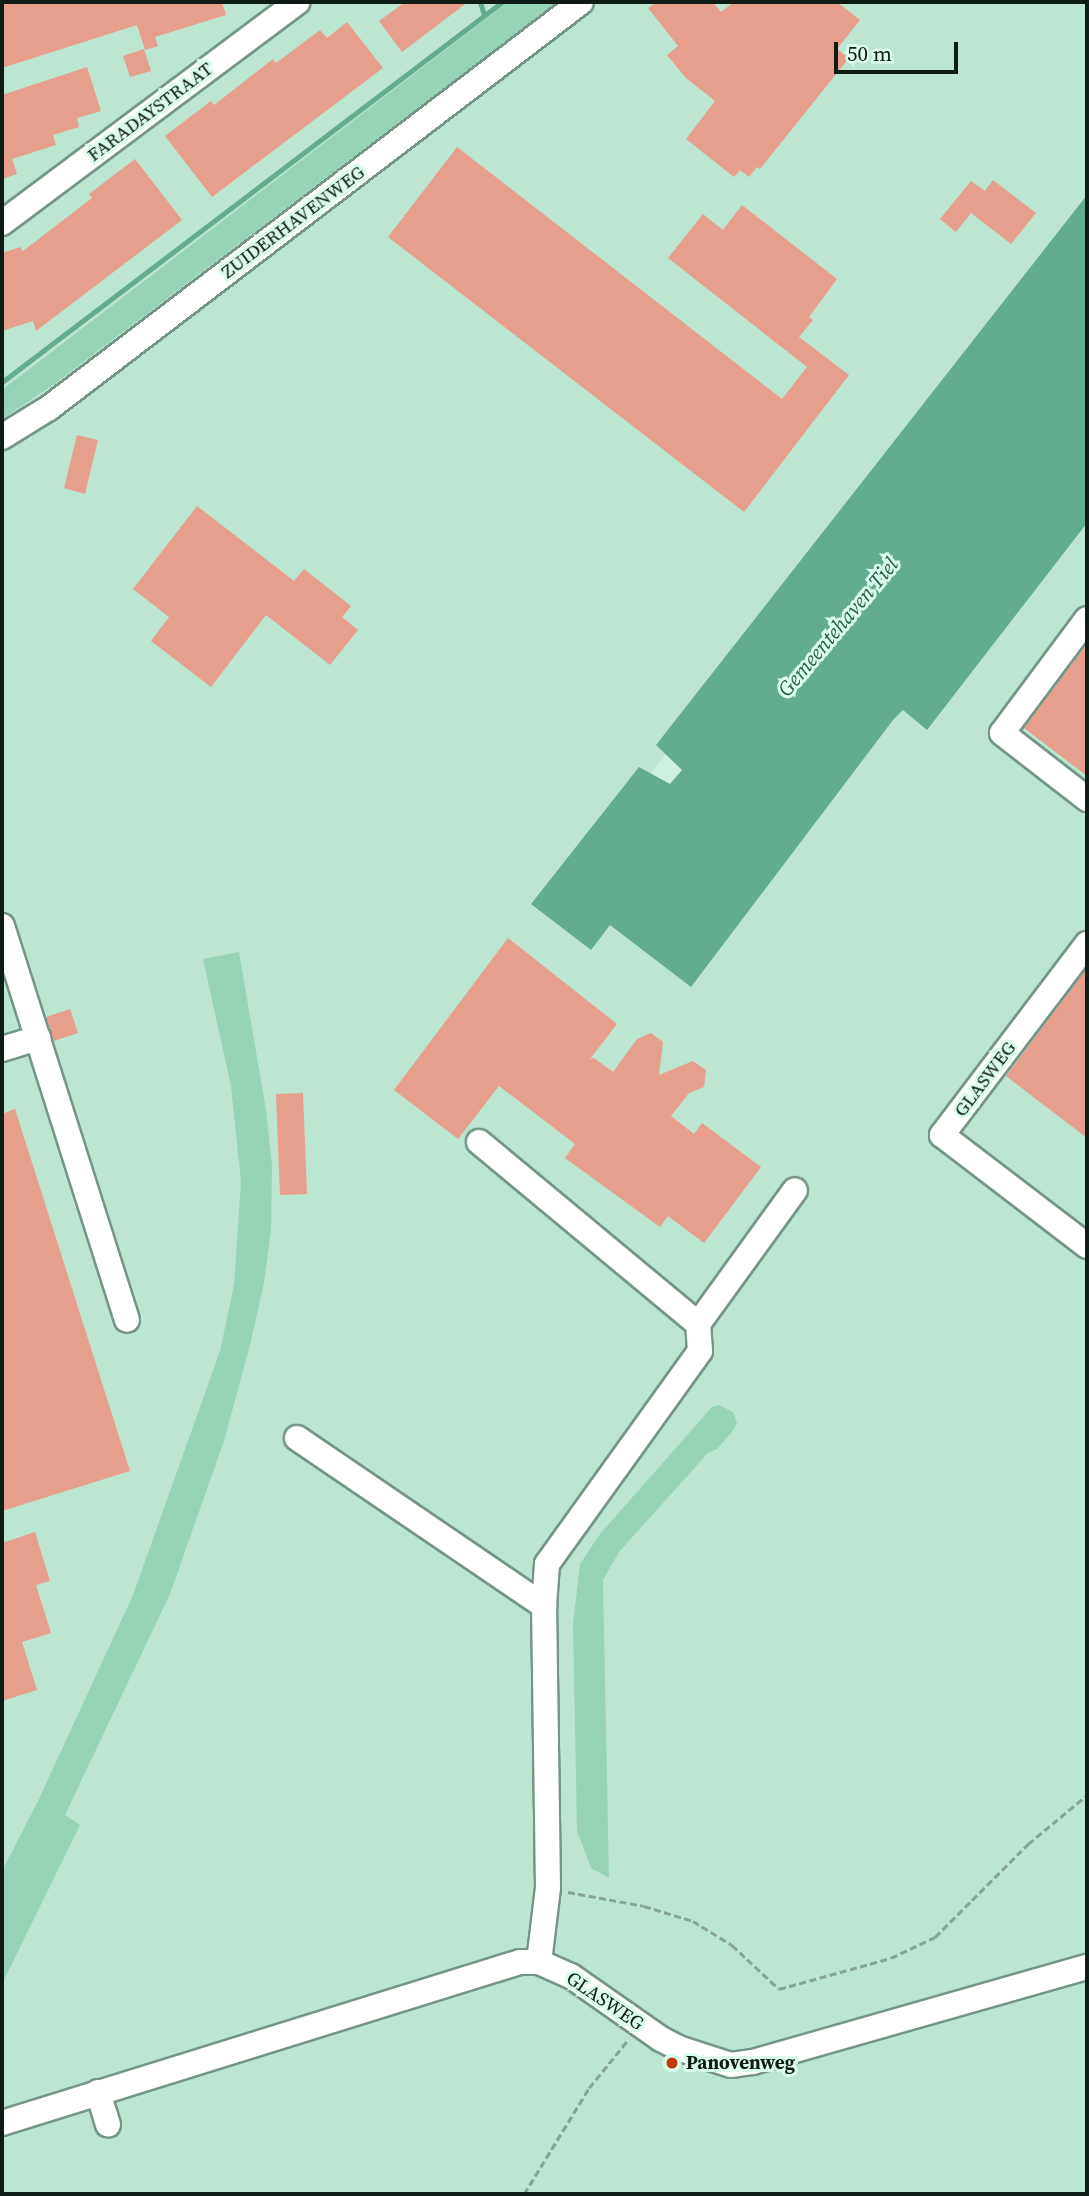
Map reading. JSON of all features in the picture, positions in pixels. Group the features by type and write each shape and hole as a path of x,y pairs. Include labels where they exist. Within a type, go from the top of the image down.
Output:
{"street":[{"name":"FARADAYSTRAAT","path":"2,223 297,2"},
{"name":"ZUIDERHAVENWEG","path":"2,437 49,408 581,2"},
{"path":"1087,619 1002,733 1087,799"},
{"path":"2,926 127,1320"},
{"name":"GLASWEG","path":"1087,944 942,1135 1087,1246"},
{"path":"2,1049 37,1038"},
{"path":"479,1142 698,1324"},
{"path":"2,2123 496,1968 539,1962 548,1888 544,1606 547,1564 699,1350 698,1324 795,1190"},
{"path":"297,1438 544,1606"},
{"name":"GLASWEG","path":"539,1962 570,1976 681,2049 731,2065 766,2058 1087,1967"},
{"path":"98,2092 108,2124"}],"path":[{"path":"548,1888 644,1906 693,1921 732,1945 758,1966 779,1989 891,1958 935,1937 1028,1844 1087,1795"},
{"path":"524,2194 589,2088 641,2025"}],"shaded area":[{"path":"2,2 1087,2 1087,223 551,899 893,687 1087,505 1087,2194 2,2194"},
{"path":"508,2 557,2 53,385 2,419 2,390"},
{"path":"239,952 266,1110 272,1165 271,1231 264,1283 250,1345 224,1441 170,1594 65,1815 80,1825 2,1984 2,1871 38,1801 133,1595 220,1351 234,1285 241,1182 231,1086 203,959"},
{"path":"719,1405 733,1412 737,1423 732,1432 717,1449 708,1453 619,1552 603,1580 609,1878 591,1868 577,1831 573,1624 580,1564 600,1534 712,1407"}],"water":[{"name":"Gemeentehaven Tiel","path":"1087,195 1087,523 927,730 903,710 893,720 691,987 610,925 591,950 531,904 639,767 670,784 682,770 656,745"}],"building":[{"path":"2,2 222,2 226,15 155,37 158,46 145,50 137,25 2,68"},
{"path":"405,2 468,2 402,52 379,21"},
{"path":"657,2 713,2 721,12 734,2 837,2 860,20 837,49 849,58 760,169 757,167 749,177 740,170 734,177 686,139 715,101 686,78 667,55 678,46 648,8"},
{"path":"347,22 383,68 212,197 165,136 211,101 214,105 273,59 276,63 320,30 327,38"},
{"path":"144,49 151,71 130,77 123,56"},
{"path":"87,67 101,111 77,118 79,127 53,135 56,145 12,159 17,174 2,179 2,95"},
{"path":"457,147 782,399 807,367 668,258 703,214 723,230 742,205 837,279 809,317 813,320 799,337 849,375 744,512 388,237"},
{"path":"135,159 182,220 36,331 33,321 2,331 2,253 20,247 23,251 92,198 89,194"},
{"path":"993,180 1036,213 1011,244 971,213 956,232 940,219 971,181 985,191"},
{"path":"77,435 98,440 85,494 64,488"},
{"path":"197,506 294,581 304,569 351,606 342,617 358,630 330,665 266,615 211,687 151,641 169,617 133,589"},
{"path":"1087,644 1087,776 1024,728"},
{"path":"508,938 617,1024 590,1059 594,1058 613,1072 637,1039 651,1033 663,1042 659,1075 693,1061 706,1070 704,1087 689,1093 671,1116 694,1134 702,1123 761,1167 704,1243 668,1216 660,1227 565,1158 575,1144 499,1086 458,1139 394,1090"},
{"path":"1087,968 1087,1138 1006,1076"},
{"path":"70,1009 78,1033 54,1041 46,1017"},
{"path":"303,1093 307,1194 280,1195 276,1094"},
{"path":"15,1109 130,1471 2,1511 2,1114"},
{"path":"35,1532 50,1581 36,1585 51,1633 22,1642 37,1690 2,1701 2,1543"}],"waterway":[{"path":"480,2 484,15"},
{"path":"2,382 502,2"}],"place":[{"name":"Panovenweg","path":"672,2063"}]}
